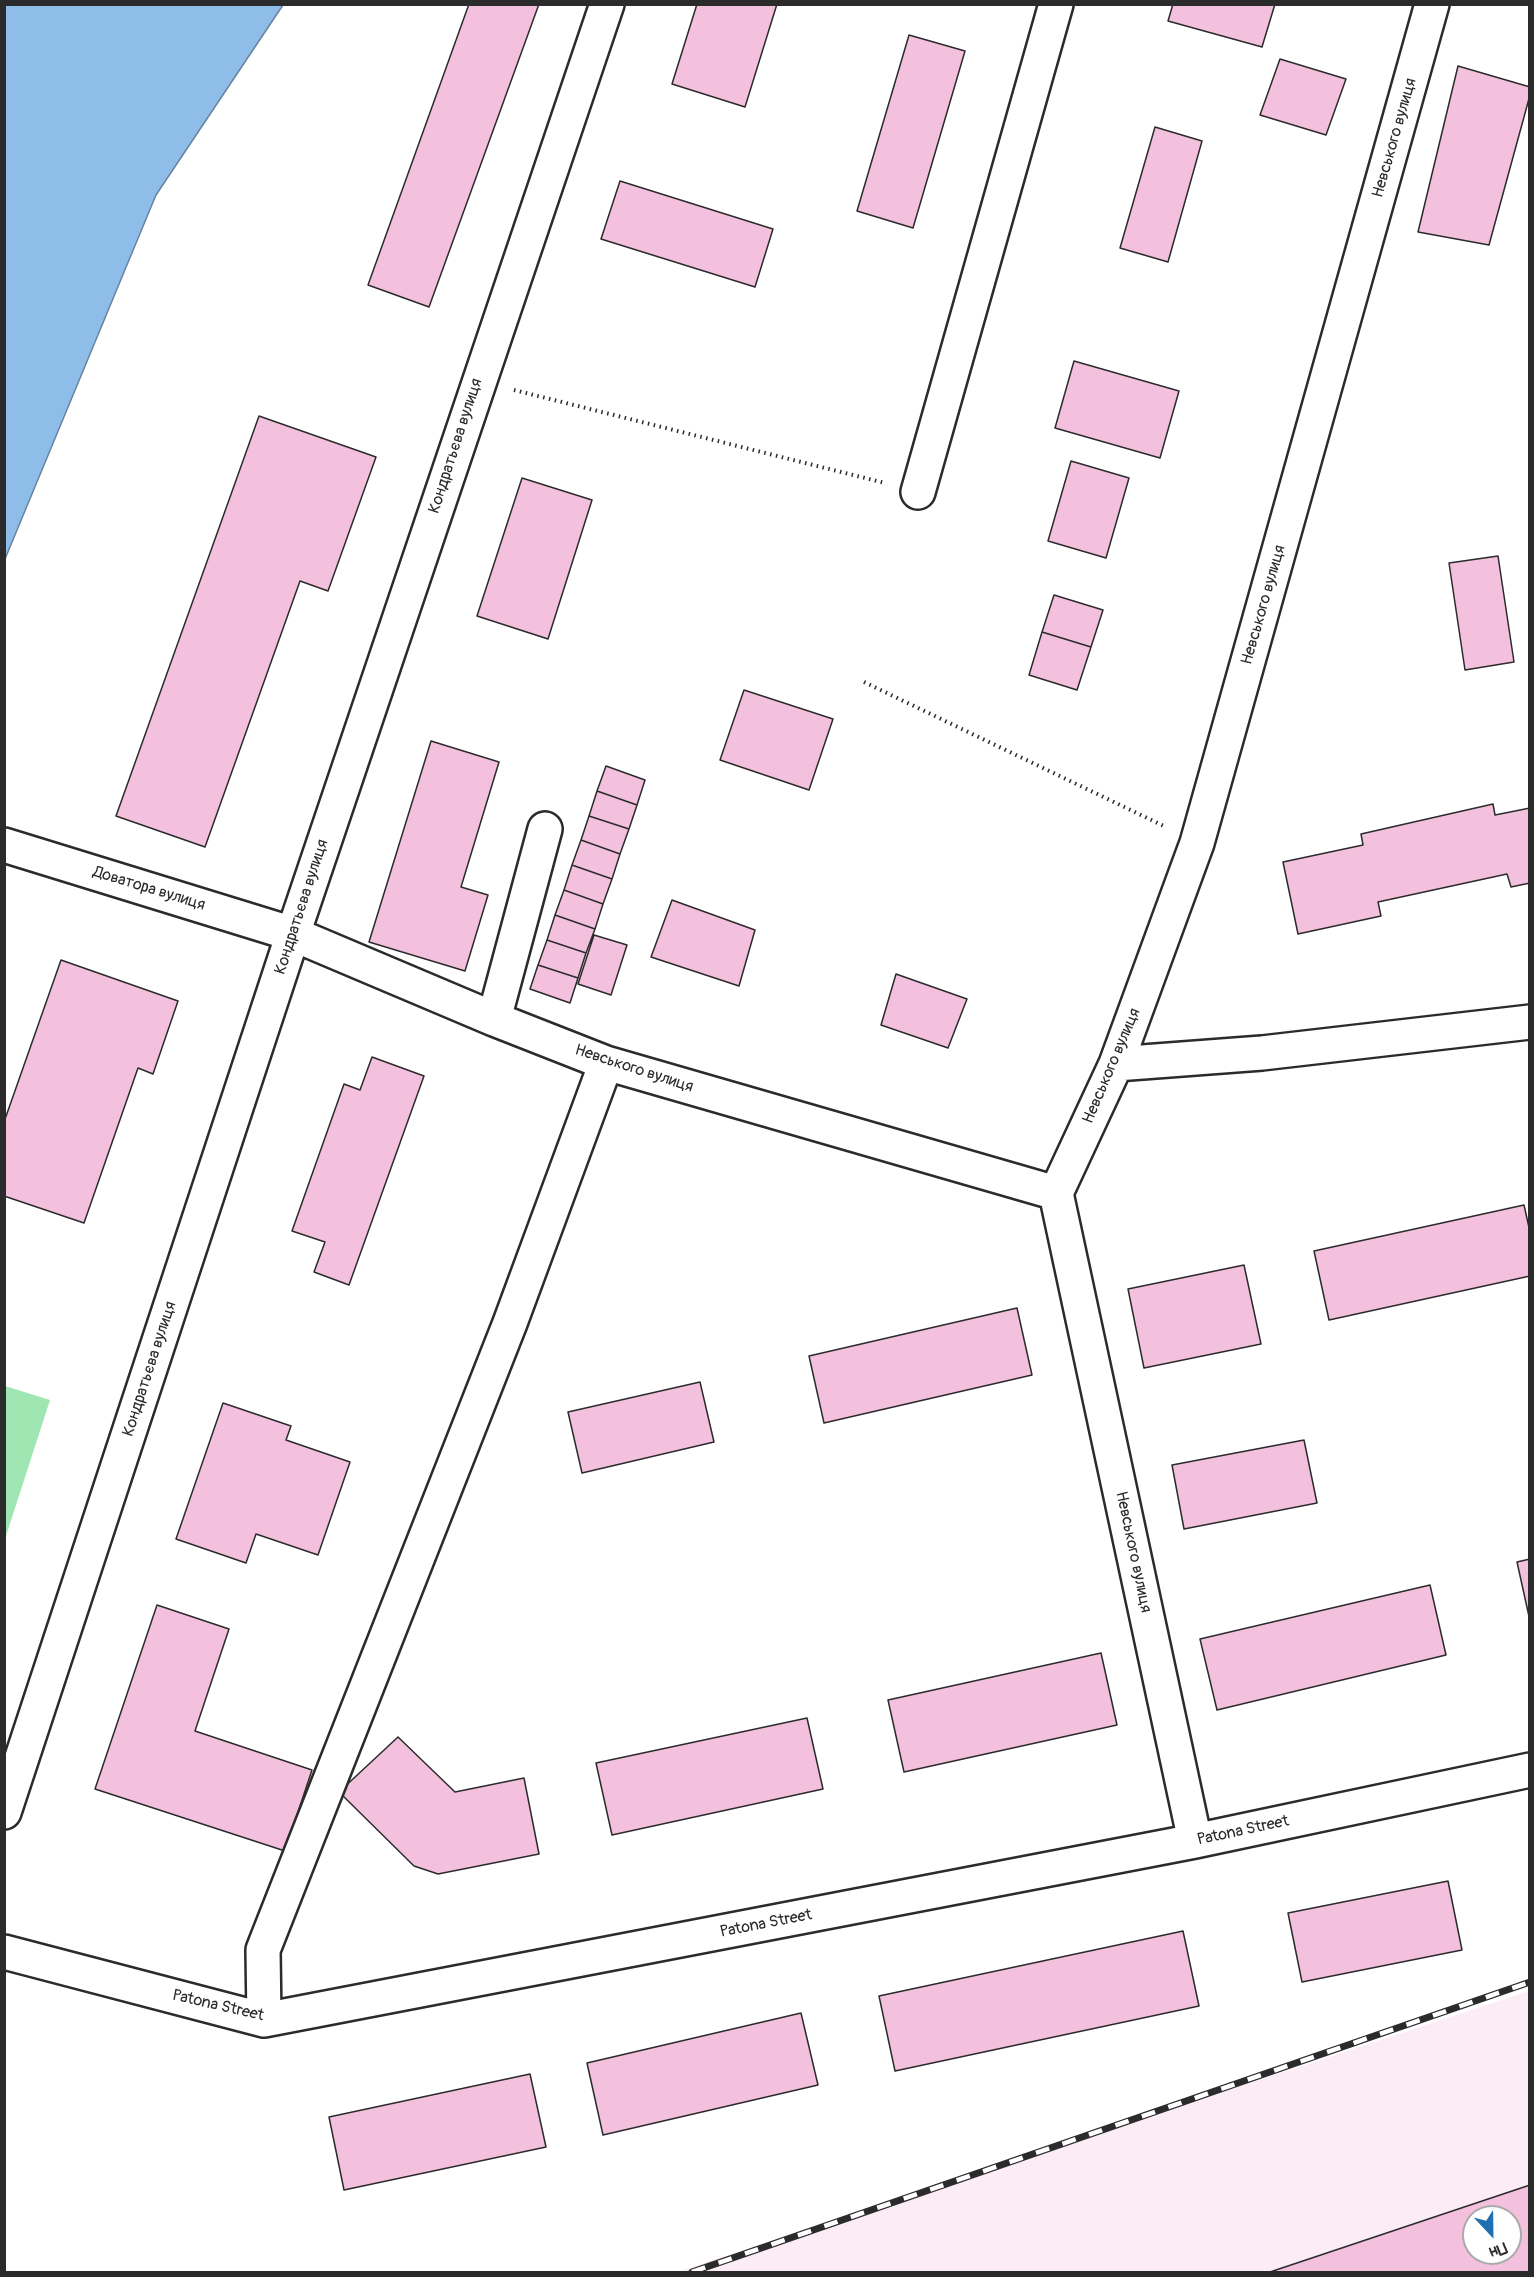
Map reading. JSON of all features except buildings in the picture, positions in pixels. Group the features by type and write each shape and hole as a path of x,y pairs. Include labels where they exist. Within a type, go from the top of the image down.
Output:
{"street":[{"name":"Кондратьєва вулиця","path":"4,1812 293,933 607,4"},
{"path":"918,492 1056,4"},
{"name":"Невського вулиця","path":"1195,1841 1056,1193 1116,1064 1197,843 1432,4"},
{"path":"494,1019 545,829"},
{"name":"Доватора вулиця","path":"4,845 293,933"},
{"name":"Невського вулиця","path":"293,933 494,1019 606,1063 1056,1193"},
{"path":"1116,1064 1262,1053 1530,1022"},
{"path":"264,2020 263,1950 510,1323 606,1063"},
{"name":"Patona Street","path":"4,1952 264,2020 1195,1841 1530,1770"}],"path":[{"path":"478,381 918,492"},
{"path":"864,681 1197,843"}],"shaded area":[{"path":"1529,1991 1529,2272 677,2272"}],"green space":[{"path":"4,1386 50,1400 5,1539"}],"water":[{"path":"5,4 283,5 156,195 5,559"}],"railway":[{"path":"692,2272 1530,1982"}]}
